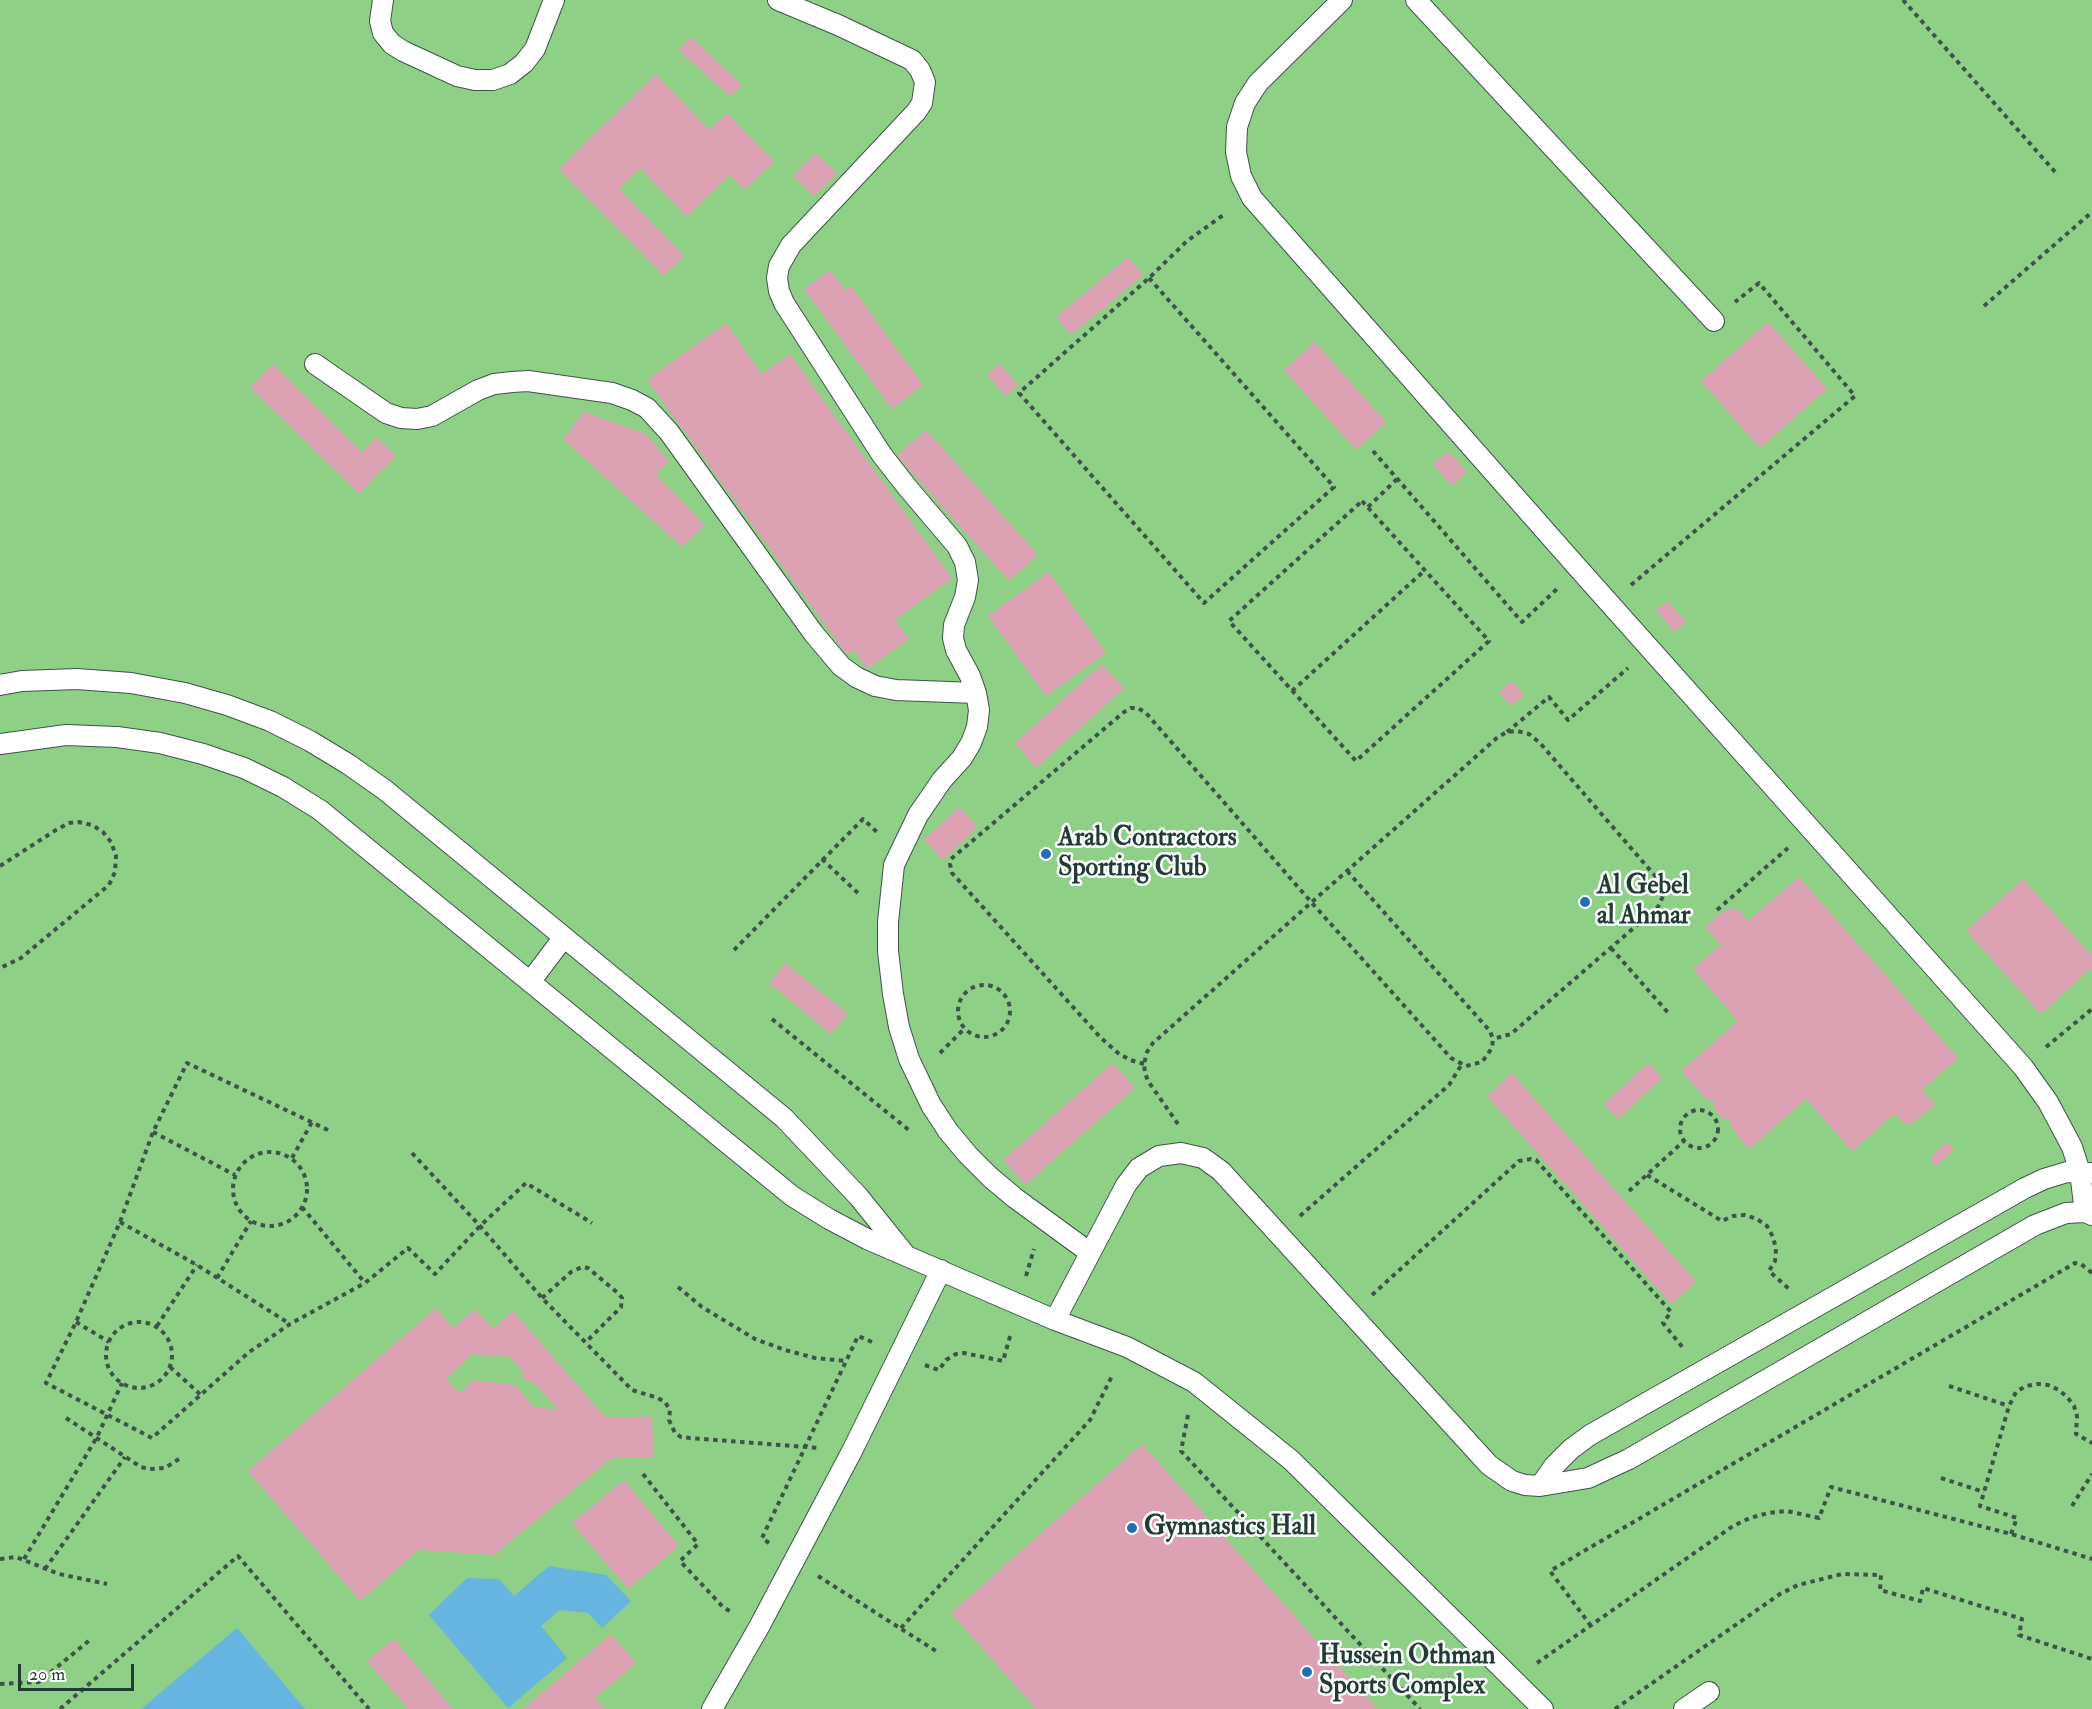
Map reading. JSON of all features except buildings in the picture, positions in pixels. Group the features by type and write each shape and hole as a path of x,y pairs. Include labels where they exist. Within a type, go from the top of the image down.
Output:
{"lane":[{"path":"382,0 380,21 383,33 392,44 402,51 457,76 475,80 493,80 510,74 524,63 535,49 554,0"},
{"path":"778,0 912,60 920,70 925,82 922,103 916,112 791,245 779,266 777,278 784,303 882,455 900,480 957,546 965,562 968,580 965,597 954,625 953,638 956,650 976,693 979,710 977,727 962,758 942,780 918,815 894,865 888,922 892,994 899,1027 916,1077 930,1105 948,1131 990,1178 1089,1252"},
{"path":"1055,1320 1126,1185 1139,1168 1159,1156 1181,1153 1203,1158 1221,1172 1489,1465 1512,1481 1540,1486 1588,1478 1611,1468 2035,1225 2066,1213 2088,1214 2086,1172 2061,1124 2023,1067 1252,198 1241,176 1236,152 1237,127 1245,104 1258,82 1342,0"},
{"path":"1416,0 1714,321"},
{"path":"315,364 386,413 401,418 417,419 432,416 478,390 512,381 528,381 612,393 632,400 647,408 669,432 814,634 840,666 875,686 896,690 976,693"},
{"path":"0,685 22,681 77,680 131,683 185,693 270,721 348,764 385,790 784,1118 858,1197 906,1256"},
{"path":"0,744 66,735 117,737 160,743 244,768 284,787 320,810 792,1196 829,1219 906,1256 1055,1320 1126,1347 1194,1382 1291,1460 1543,1709"},
{"path":"530,982 564,938"},
{"path":"1540,1486 1554,1466 1590,1435 2025,1188 2067,1172 2086,1172"},
{"path":"712,1709 759,1627 852,1451 941,1270"},
{"path":"1684,1709 1709,1692"}],"path":[{"path":"1904,0 2056,173"},
{"path":"1149,278 1334,487 1204,603 1019,393 1149,278 1180,247 1207,225 1252,198"},
{"path":"1984,306 2092,212"},
{"path":"1610,603 1855,396 1759,283 1714,321"},
{"path":"1373,451 1522,622 1578,568"},
{"path":"1368,507 1397,479"},
{"path":"1362,501 1425,570 1489,641 1356,762 1229,621 1362,501"},
{"path":"1292,692 1425,570"},
{"path":"1203,1158 1148,1081 1144,1064 1147,1052 1153,1043 1498,737 1549,697 1568,720 1631,666"},
{"path":"1144,1064 1118,1053 1101,1038 952,873 951,859 1124,712 1131,708 1138,708 1146,713 1451,1058 1462,1065 1482,1062 1492,1048 1493,1040 1485,1024 1348,872"},
{"path":"1493,1040 1511,1034 1658,907 1664,894 1663,885 1540,742 1529,734 1517,731 1507,732"},
{"path":"734,950 863,819 886,842 891,850 894,865"},
{"path":"0,866 56,830 69,823 79,822 92,825 103,832 111,842 116,856 115,872 108,885 21,958 0,968"},
{"path":"1717,910 1789,848 1781,839"},
{"path":"822,859 888,922"},
{"path":"1611,948 1670,1016"},
{"path":"992,986 1001,990 1008,998 1011,1007 1010,1017 1007,1026 1000,1033 982,1038 972,1035 964,1029 959,1020 960,1001 973,987 992,986"},
{"path":"2023,1067 2092,1009"},
{"path":"772,1019 926,1144 948,1131"},
{"path":"328,1130 187,1063 153,1132 120,1222 46,1383 152,1438 248,1353 290,1324 365,1283 408,1248 435,1274 480,1226 526,1183 592,1223"},
{"path":"1279,1235 1449,1085 1462,1065"},
{"path":"1704,1110 1711,1114 1718,1128 1713,1143 1706,1148 1698,1149 1684,1142 1680,1134 1680,1126 1688,1113 1704,1110"},
{"path":"292,1158 312,1122"},
{"path":"153,1132 235,1175"},
{"path":"1629,1191 1684,1142"},
{"path":"265,1151 292,1158 306,1181 306,1194 302,1207 292,1218 280,1224 265,1226 243,1215 237,1206 233,1186 235,1175 242,1164 252,1155 265,1151"},
{"path":"412,1153 480,1226 542,1298 632,1390 665,1402 670,1410 671,1427 681,1437 852,1451"},
{"path":"1351,1314 1519,1161 1531,1159 1536,1160 1671,1312 1663,1323 1703,1371"},
{"path":"1647,1175 1722,1221 1733,1216 1745,1215 1767,1226 1776,1249 1769,1271 1812,1309"},
{"path":"302,1207 365,1283"},
{"path":"217,1278 251,1221"},
{"path":"120,1222 197,1265 290,1324"},
{"path":"1591,1626 1550,1571 2075,1263 2081,1264 2092,1273"},
{"path":"157,1326 197,1265"},
{"path":"542,1298 577,1268 582,1267 588,1268 619,1294 622,1298 621,1307 586,1342"},
{"path":"678,1287 702,1307 755,1339 795,1353 846,1362"},
{"path":"76,1322 109,1342"},
{"path":"146,1322 157,1326 166,1334 171,1344 170,1367 164,1377 144,1388 122,1383 108,1365 106,1354 109,1342 124,1325 146,1322"},
{"path":"901,1628 1090,1420 1126,1347"},
{"path":"170,1367 201,1395"},
{"path":"1194,1382 1181,1451 1420,1709"},
{"path":"24,1559 96,1437 122,1383"},
{"path":"2011,1534 2017,1518 1980,1506 2009,1406 2016,1392 2026,1386 2048,1385 2059,1390 2074,1406 2077,1416 2076,1434 2092,1443"},
{"path":"1949,1386 2009,1406"},
{"path":"66,1418 141,1467 157,1470 172,1465 179,1459"},
{"path":"45,1569 125,1457"},
{"path":"643,1474 698,1544 680,1561 723,1607 759,1627"},
{"path":"2072,1506 2092,1474"},
{"path":"1941,1478 1984,1491"},
{"path":"1513,1680 1725,1531 1750,1518 1768,1513 1787,1511 1820,1518 1831,1487 2011,1534 2092,1559"},
{"path":"60,1709 238,1556 369,1709"},
{"path":"0,1559 16,1557 45,1569 106,1584"},
{"path":"1615,1709 1780,1594 1798,1585 1842,1574 1881,1575 1881,1590 1920,1601 1923,1588 2022,1619 2019,1635 2092,1659"},
{"path":"0,1684 39,1682 91,1639"}],"green space":[{"name":"Arab Contractors Sporting Club","path":"0,0 2092,0 2092,1709 0,1709"}],"water":[{"path":"549,1566 606,1575 631,1601 602,1628 588,1613 560,1610 541,1626 567,1658 508,1708 429,1615 467,1578 499,1579 514,1596"},
{"path":"237,1628 305,1709 141,1709"}],"place":[{"name":"Arab Contractors Sporting Club","path":"1046,854"},
{"name":"Al Gebel al Ahmar","path":"1585,902"},
{"name":"Gymnastics Hall","path":"1132,1528"},
{"name":"Hussein Othman Sports Complex","path":"1307,1672"}]}
